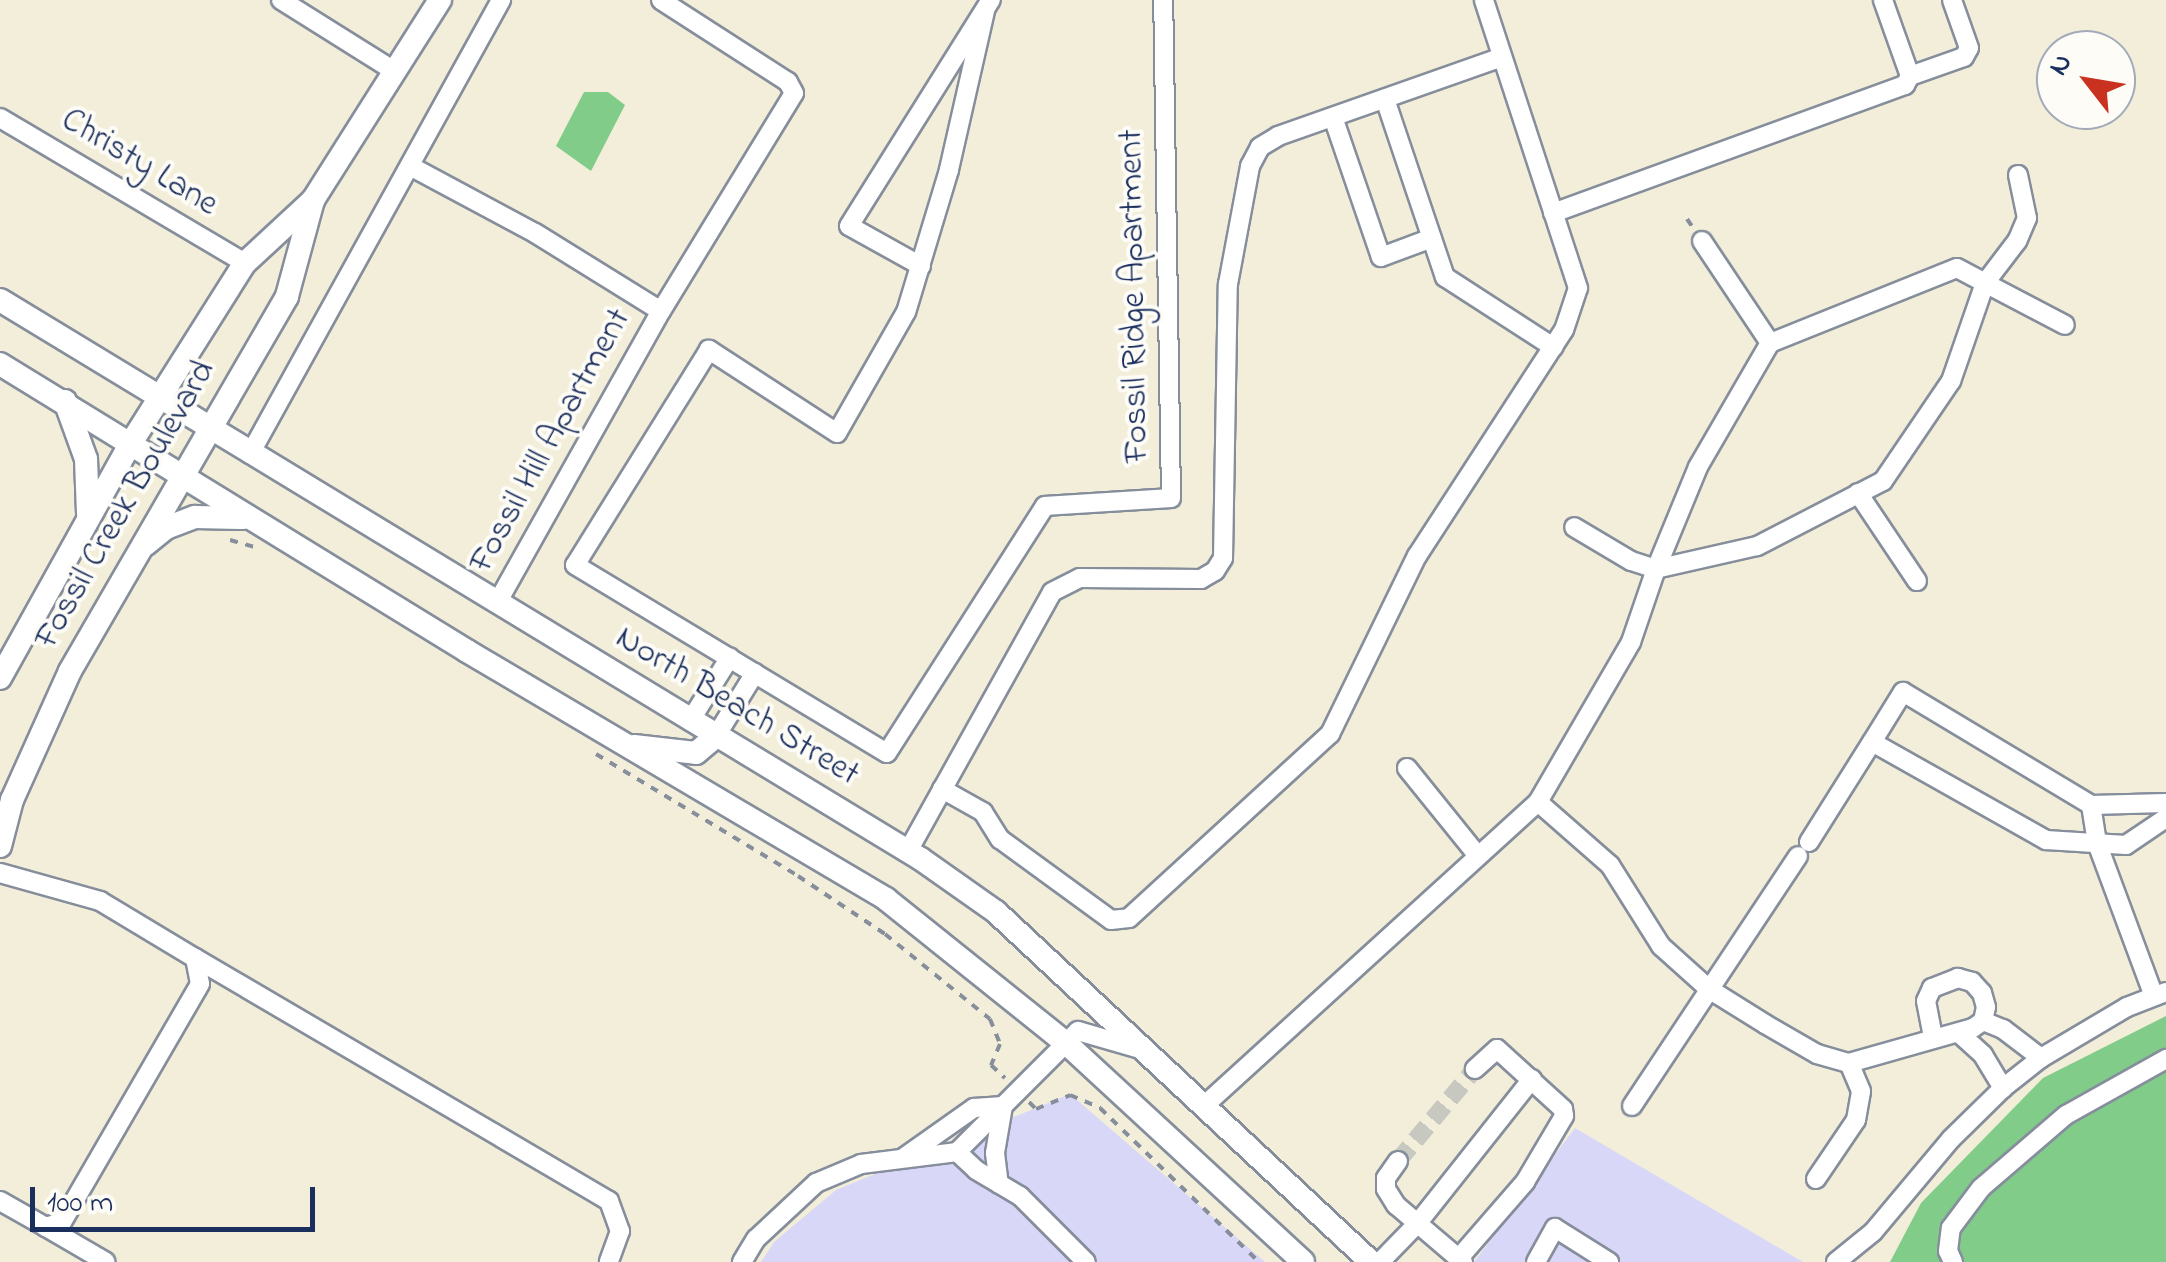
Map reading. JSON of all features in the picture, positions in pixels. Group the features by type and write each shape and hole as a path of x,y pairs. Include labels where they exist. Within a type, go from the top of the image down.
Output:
{"main road":[{"name":"Fossil Creek Boulevard","path":"0,678 158,398 245,264 313,200 440,0"},
{"name":"Fossil Creek Boulevard","path":"0,846 12,800 47,719 181,474 288,296 313,200"},
{"name":"North Beach Street","path":"0,300 908,851 996,912 1371,1262"},
{"path":"0,364 886,899 1067,1044 1303,1262"},
{"path":"65,401 86,459 88,521"},
{"path":"138,550 166,528 195,517 254,519"},
{"path":"631,746 696,754 716,736"}],"street":[{"path":"281,0 394,72"},
{"path":"250,454 501,0"},
{"name":"Fossil Ridge Apartment","path":"988,6 906,312 838,433 709,350 576,564 888,753 1045,506 1171,498 1163,0"},
{"path":"942,790 983,812 1000,839 1112,920 1128,918 1330,734 1417,556 1564,330 1578,288 1499,58 1484,0"},
{"path":"1883,0 1910,76"},
{"path":"1553,213 1905,85 1910,76 1964,57 1969,48 1952,0"},
{"name":"Fossil Hill Apartment","path":"496,603 661,311 794,93 788,82 667,2"},
{"name":"Fossil Ridge Apartment","path":"921,266 850,226 988,6"},
{"path":"908,851 1052,592 1080,578 1202,579 1215,571 1223,558 1228,284 1250,166 1260,146 1499,58"},
{"path":"1384,99 1444,276 1553,347"},
{"path":"1333,116 1381,257 1432,238"},
{"name":"Christy Lane","path":"0,118 245,264"},
{"name":"Fossil Hill Apartment","path":"410,166 534,233 661,311"},
{"path":"1574,527 1630,560 1656,569 1758,546 1883,481 1951,381 1985,283 2017,241 2027,218 2018,174"},
{"path":"1702,241 1770,343"},
{"path":"1206,1104 1538,802 1631,642 1698,467 1770,343 1957,268 2064,325"},
{"path":"1858,493 1917,581"},
{"path":"690,720 730,658"},
{"path":"716,736 755,672"},
{"path":"1632,1106 1903,692 2091,805 2166,803"},
{"path":"1872,742 2046,840 2126,845 2166,818"},
{"path":"1407,768 1478,856"},
{"path":"1538,802 1610,865 1661,946 1709,989 1818,1054 1849,1063 1960,1034 1983,1021"},
{"path":"1836,1262 1873,1232 1952,1139 2003,1088 2041,1058 2127,1007 2160,994 2097,843 2091,805"},
{"path":"0,873 100,901 608,1201 620,1232 609,1262"},
{"path":"46,1227 62,1222 198,994 196,958"},
{"path":"1933,1038 1926,1001 1944,980 1972,982 1982,993 1983,1021"},
{"path":"1983,1021 2003,1029 2041,1058"},
{"path":"742,1262 756,1240 816,1183 861,1164 957,1152 1078,1032 1150,1052"},
{"path":"1960,1034 1983,1055 2003,1088"},
{"path":"1398,1161 1386,1178 1386,1189 1396,1205 1461,1260 1509,1197 1522,1166 1539,1153 1564,1116 1563,1109 1498,1048 1475,1070"},
{"path":"1953,1262 1948,1250 1951,1228 1981,1188 2066,1115 2166,1059"},
{"path":"1816,1179 1856,1120 1861,1090 1849,1063"},
{"path":"1380,1262 1417,1224 1532,1079"},
{"path":"900,1159 974,1108 1003,1106"},
{"path":"999,1184 995,1153 1003,1106"},
{"path":"957,1152 1020,1196 1086,1262"},
{"path":"0,1202 106,1262"},
{"path":"1536,1262 1555,1228 1609,1262"},
{"path":"1860,1262 1873,1232"}],"path":[{"path":"217,539 257,547"},
{"path":"595,753 798,876 885,934 990,1019 1000,1044 991,1065"},
{"path":"1036,1109 1070,1095 1100,1108 1259,1262"}],"shaded area":[{"path":"1070,1094 1265,1262 761,1262 774,1242 836,1190"},
{"path":"1575,1128 1803,1262 1474,1262"}],"green space":[{"path":"584,92 608,92 625,105 591,171 556,146"},
{"path":"2166,1016 2166,1262 1890,1262 1921,1203 2043,1078"}],"tunnel":[{"path":"1398,1161 1475,1069"}]}
